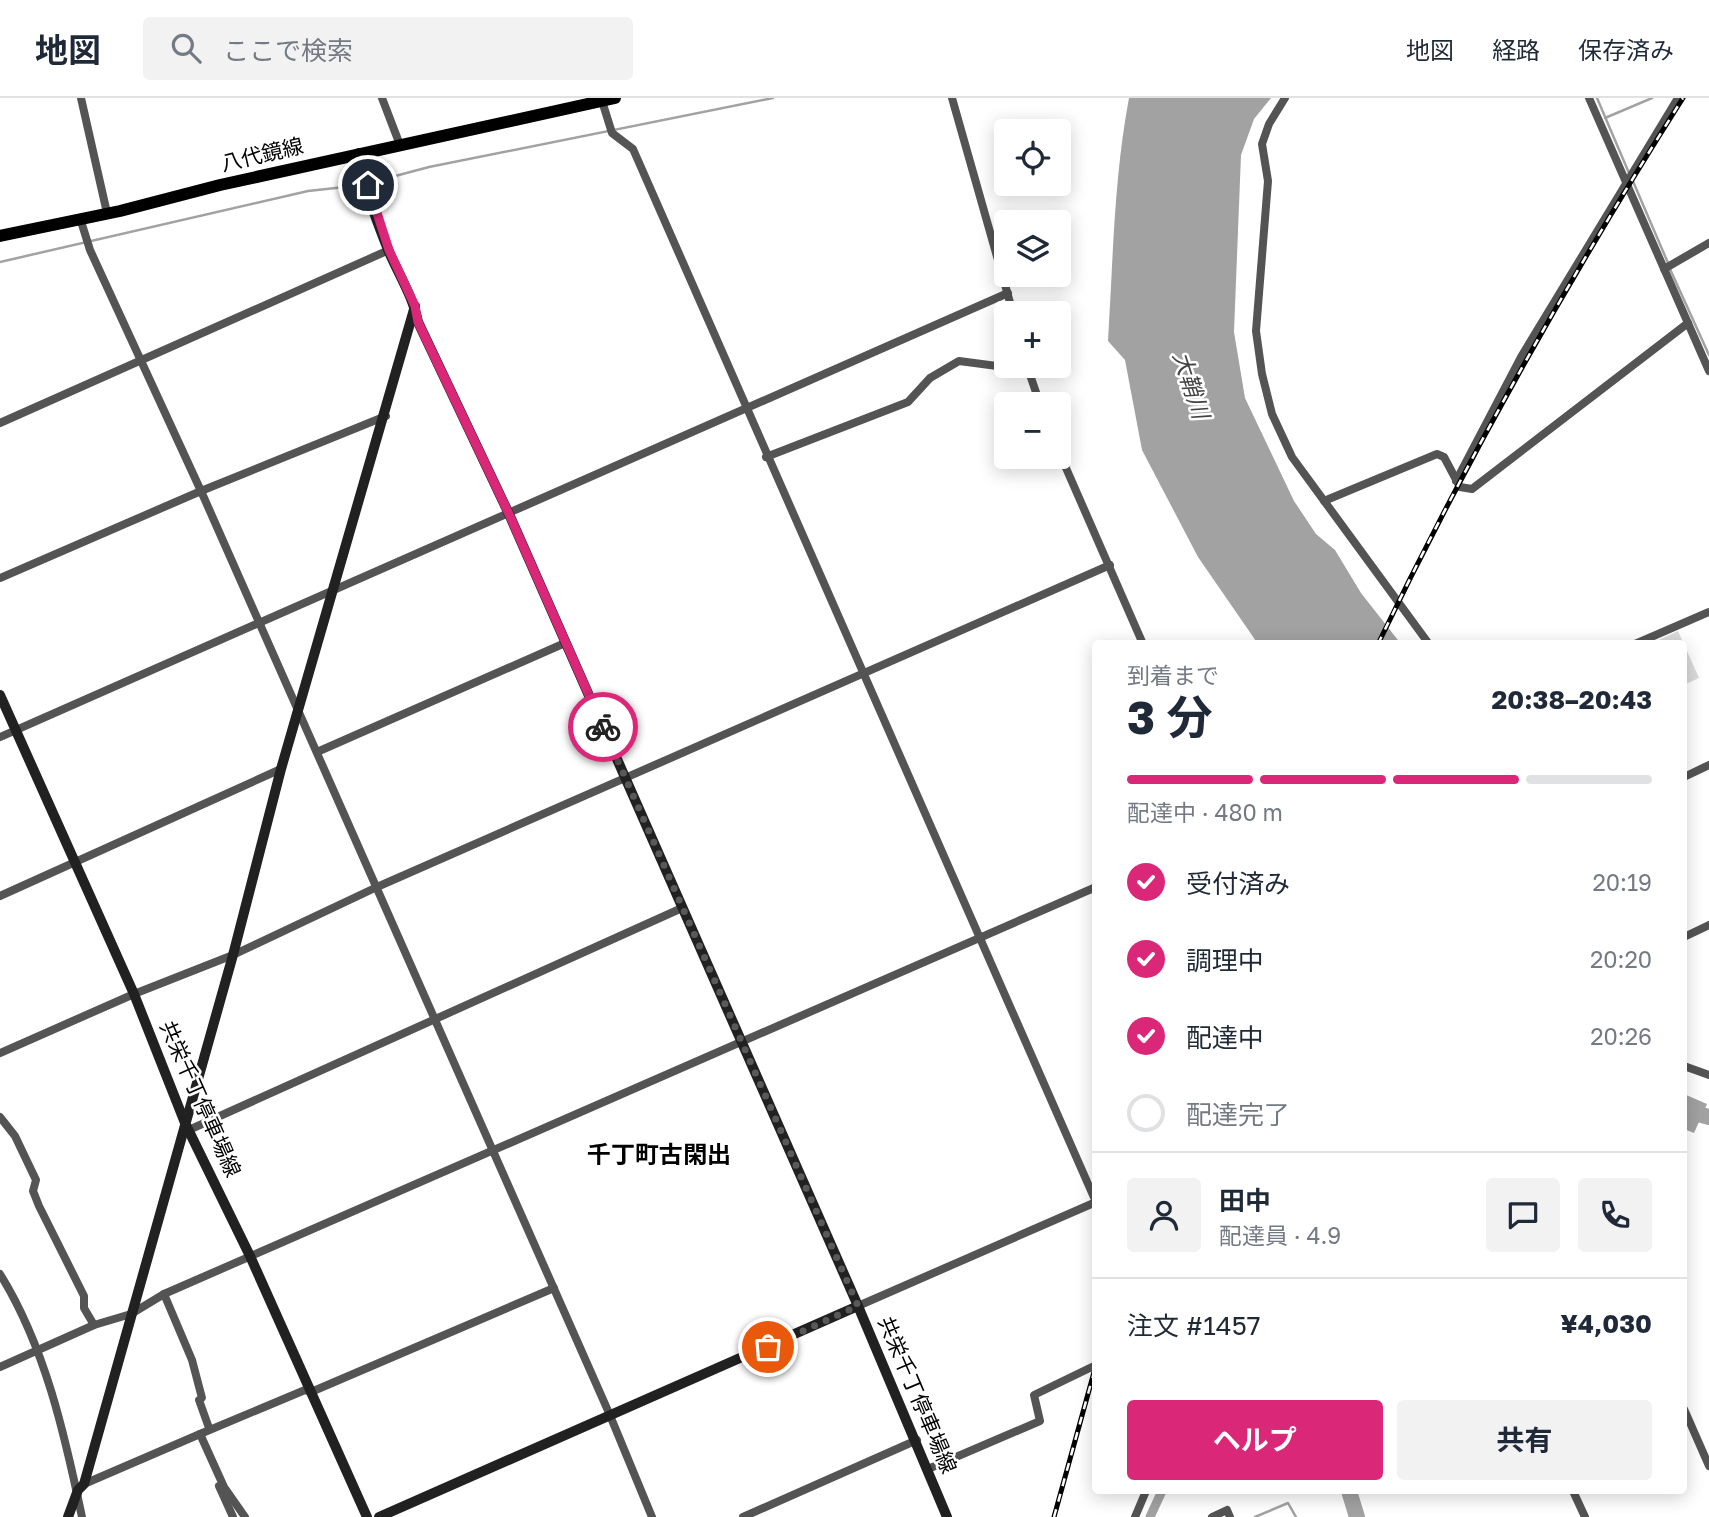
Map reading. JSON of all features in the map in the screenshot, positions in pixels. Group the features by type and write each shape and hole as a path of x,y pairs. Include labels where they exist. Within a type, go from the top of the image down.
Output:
{"main road":[{"name":"八代鏡線","path":"0,236 400,145 563,103 609,100"}],"street":[{"path":"80,98 107,213"},
{"path":"382,98 400,145"},
{"path":"951,98 975,191 1009,301"},
{"path":"1285,98 1269,124 1262,144 1268,181 1256,331 1272,414 1292,457 1426,640"},
{"path":"1589,98 1629,178 1709,371"},
{"path":"1456,481 1521,357 1678,98"},
{"path":"609,100 610,130 633,149 977,938 1092,1193"},
{"path":"359,153 389,250 415,306 418,322 509,514 858,1306 1092,1204"},
{"path":"80,218 90,250 299,709 554,1287 652,1517"},
{"path":"1668,267 1709,243"},
{"path":"0,423 389,250"},
{"path":"0,737 1007,293"},
{"path":"68,1517 81,1487 188,1126 281,769 386,416 415,306"},
{"path":"1324,501 1437,454 1444,457 1460,487 1472,489 1688,324"},
{"path":"766,457 908,402 930,378 959,361 994,365"},
{"path":"0,578 201,491 386,416"},
{"path":"1067,469 1141,640"},
{"path":"0,1053 233,956 377,887 1110,565"},
{"path":"1644,640 1709,612"},
{"path":"317,752 565,643"},
{"name":"共栄千丁停車場線","path":"0,695 134,995 188,1126 250,1256 367,1517"},
{"path":"1687,776 1709,765"},
{"path":"0,897 281,769"},
{"path":"0,1367 94,1325 131,1314 164,1294 1092,889"},
{"path":"188,1126 682,908"},
{"path":"1687,936 1709,925"},
{"path":"1687,1067 1709,1075"},
{"path":"0,1117 30,1164 36,1180 33,1191 38,1206 84,1296 84,1308 94,1325"},
{"path":"0,1275 36,1351 81,1487 82,1517"},
{"path":"81,1487 209,1428 306,1390 311,1392 554,1287"},
{"path":"164,1294 192,1360 202,1398 199,1401 209,1428"},
{"name":"共栄千丁停車場線","path":"379,1517 609,1413 858,1306 917,1440 947,1517"},
{"path":"928,1469 1040,1421 1034,1395 1092,1367"},
{"path":"1687,1416 1709,1466"},
{"path":"198,1434 233,1517"},
{"path":"198,1434 224,1487 245,1517"},
{"path":"743,1517 917,1440"},
{"path":"1135,1517 1145,1494"},
{"path":"1574,1494 1585,1517"},
{"path":"1212,1517 1227,1510 1230,1517"}],"shaded area":[{"path":"1678,631 1682,640 1659,640"},
{"path":"1687,651 1699,678 1687,684"}],"water":[{"path":"1129,98 1271,98 1254,119 1241,155 1234,332 1245,398 1294,501 1316,534 1335,550 1361,593 1398,640 1255,640 1198,557 1142,450 1125,360 1108,341 1117,188"},
{"path":"1687,1095 1707,1104 1694,1133 1687,1130"}],"waterway":[{"path":"369,183 429,167 773,98"},
{"path":"1597,98 1629,173"},
{"path":"1605,118 1652,98"},
{"path":"1632,179 1668,263"},
{"path":"0,262 308,191 363,185"},
{"path":"1670,269 1709,355"},
{"name":"大鞘川","path":"1687,1111 1709,1117"},
{"path":"1150,1517 1161,1494"},
{"path":"1350,1494 1357,1517"},
{"path":"1255,1517 1288,1503 1296,1517"}],"railway":[{"path":"1380,640 1448,504 1523,366 1601,231 1683,98"},
{"path":"1054,1517 1092,1379"}],"way so far":[{"path":"603,727 858,1306 768,1347"}],"district":[{"name":"千丁町古閑出","path":"659,1155"}],"route":[{"path":"368,185 389,250 415,306 418,322 509,514 603,727"}]}
